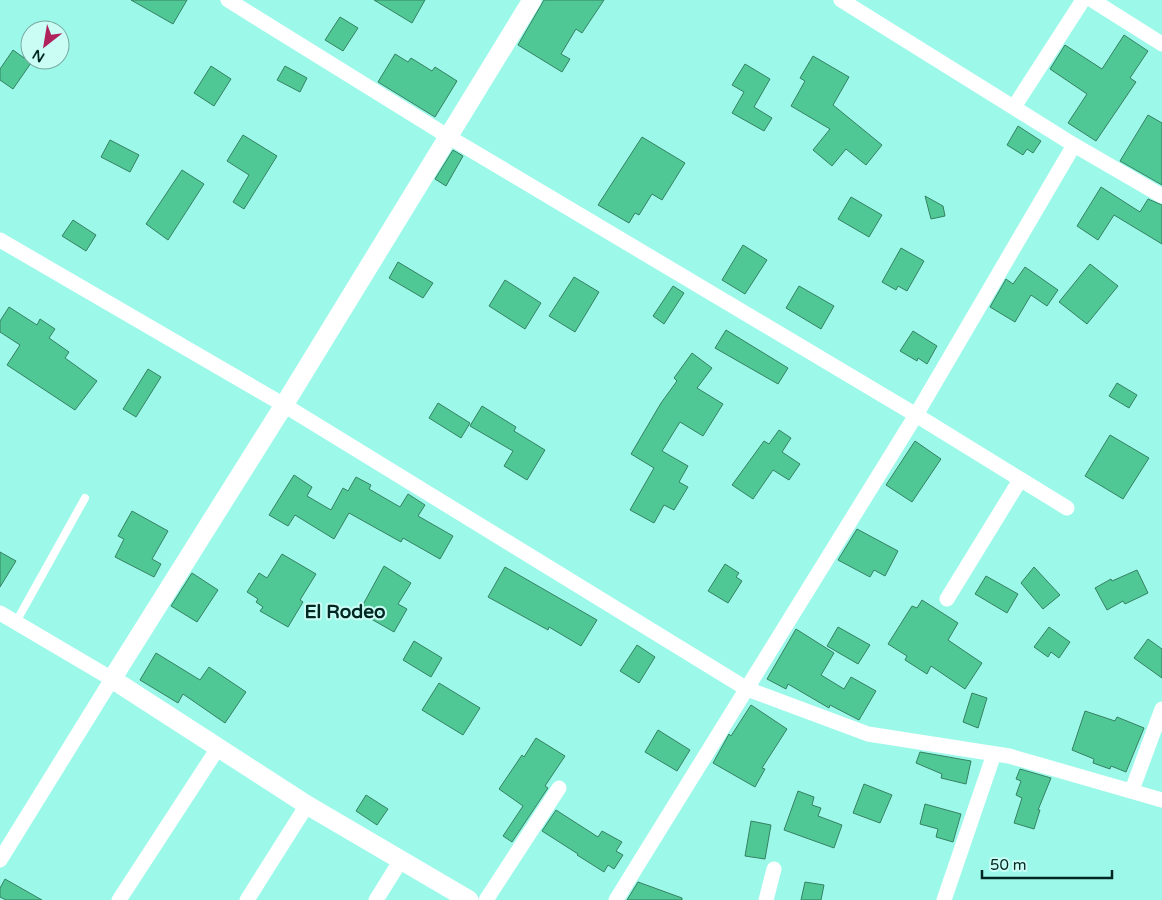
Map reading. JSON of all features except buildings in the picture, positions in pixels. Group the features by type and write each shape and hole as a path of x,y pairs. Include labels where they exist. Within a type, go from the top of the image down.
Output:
{"street":[{"path":"228,0 449,137 916,415 1067,508"},
{"path":"0,860 284,405 532,0"},
{"path":"841,0 1074,145 1162,196"},
{"path":"1014,107 1084,0"},
{"path":"1092,0 1162,44"},
{"path":"616,900 916,415 1074,145"},
{"path":"0,240 284,405 747,689 868,734 1009,756 1162,800"},
{"path":"947,600 1020,480"},
{"path":"5,617 112,679 308,805 469,900"},
{"path":"1132,790 1162,709"},
{"path":"119,900 218,748"},
{"path":"944,900 994,754"},
{"path":"486,900 559,788"},
{"path":"247,900 308,805"},
{"path":"376,900 402,860"},
{"path":"766,900 774,869"}],"lane":[{"path":"5,617 85,498"}],"district":[{"name":"El Rodeo","path":"345,611"}]}
